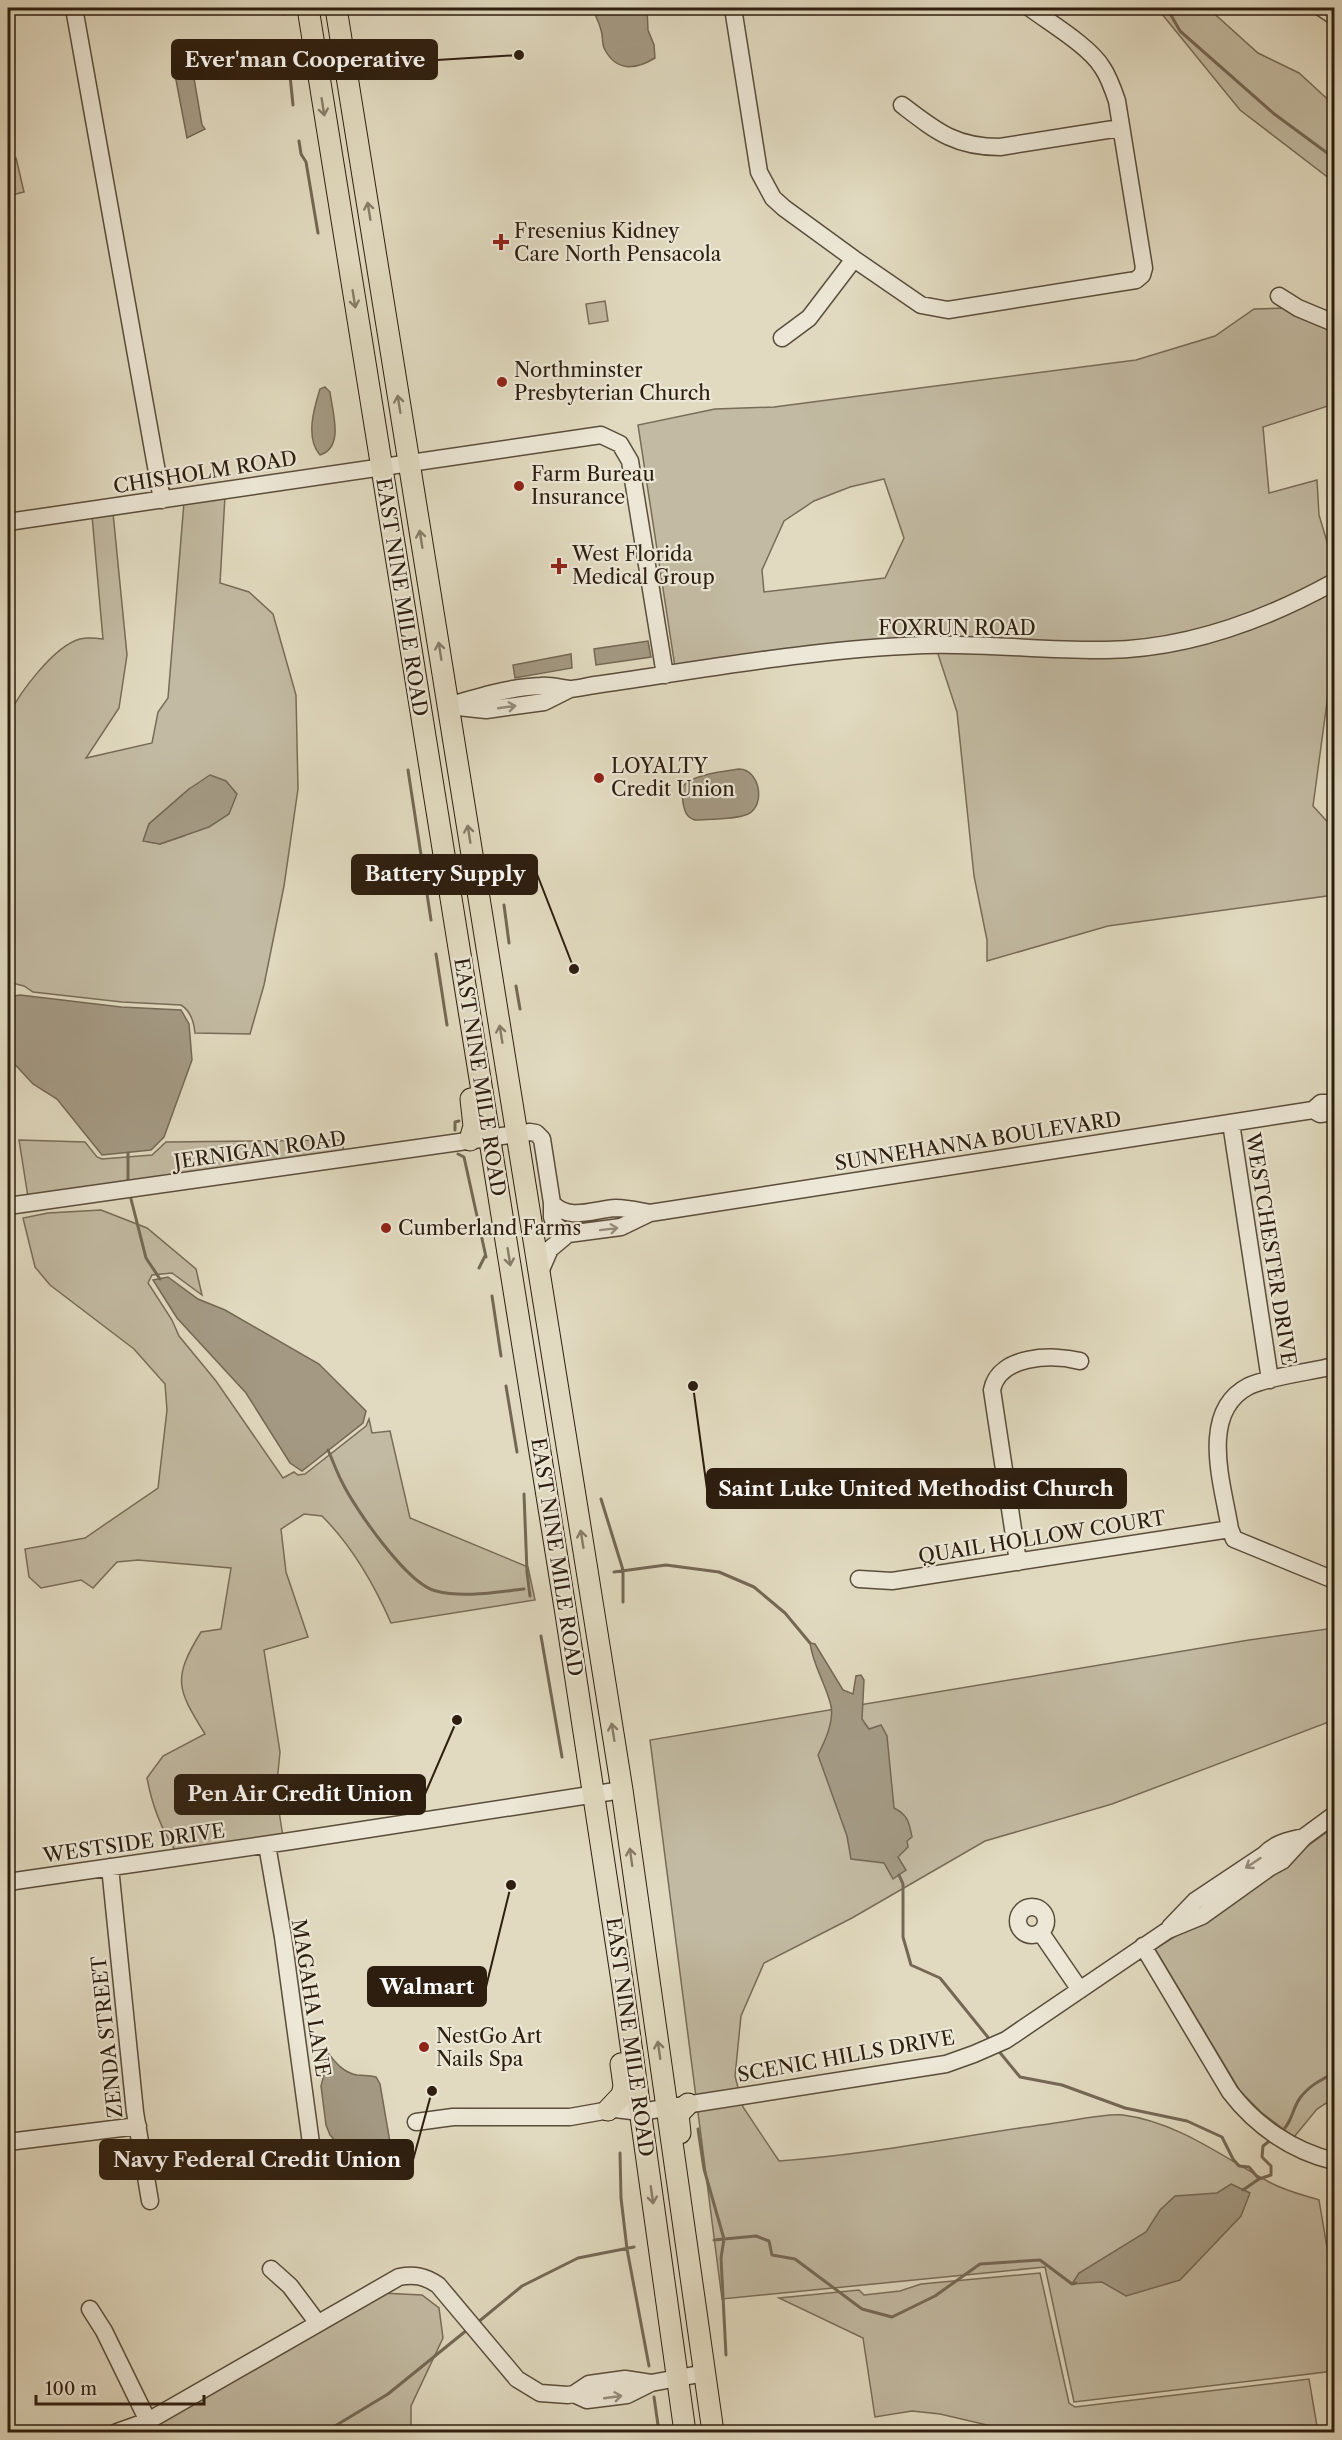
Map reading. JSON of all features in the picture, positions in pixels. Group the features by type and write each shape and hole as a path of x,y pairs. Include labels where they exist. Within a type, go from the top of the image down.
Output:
{"main road":[{"name":"EAST NINE MILE ROAD","path":"308,8 462,963 480,1138 599,1827 686,2433"},
{"name":"EAST NINE MILE ROAD","path":"336,8 622,1790 678,2106 694,2298 713,2433"},
{"path":"388,511 400,531 423,673 429,688 448,706 437,728 435,746 458,937"},
{"path":"480,1138 504,1144 513,1165 544,1361 558,1386"},
{"path":"599,1827 613,1868 648,2096 657,2103 678,2106"},
{"path":"608,2110 622,2095 624,2086 615,2023 622,1981"},
{"path":"640,2112 656,2118 661,2128 686,2304 699,2333"},
{"path":"656,2222 669,2247 682,2345 687,2361 692,2367 705,2373"},
{"path":"678,2378 690,2384 701,2402 705,2433"}],"street":[{"path":"74,8 162,500"},
{"path":"734,8 759,172 765,186 784,208 921,305 948,310 1136,280 1144,268 1117,101 1111,84 1100,64 1091,54 1030,8"},
{"path":"1322,8 1335,16"},
{"path":"902,105 948,138 980,147 1000,147 1120,128"},
{"path":"782,338 809,318 854,259"},
{"path":"1279,296 1298,308 1335,323"},
{"name":"CHISHOLM ROAD","path":"8,522 598,434 620,444 630,461 665,675"},
{"name":"FOXRUN ROAD","path":"448,706 486,710 544,702 571,689 807,654 925,645 1108,650 1148,646 1208,634 1262,617 1335,582"},
{"name":"SUNNEHANNA BOULEVARD","path":"552,1203 559,1211 569,1214 615,1208 650,1213 1313,1110 1321,1103 1335,1103"},
{"name":"SUNNEHANNA BOULEVARD","path":"1313,1110 1320,1114 1335,1112"},
{"name":"WESTCHESTER DRIVE","path":"1231,1123 1270,1380"},
{"path":"517,1133 536,1133 542,1139 552,1217 555,1225 568,1234 550,1249 539,1274"},
{"name":"JERNIGAN ROAD","path":"8,1206 517,1133"},
{"name":"SUNNEHANNA BOULEVARD","path":"568,1234 621,1227 650,1213"},
{"path":"1018,1562 992,1390 994,1382 999,1373 1012,1364 1052,1357 1080,1361"},
{"path":"1335,1366 1248,1387 1229,1403 1218,1426 1217,1441 1230,1529 1234,1539 1335,1580"},
{"name":"QUAIL HOLLOW COURT","path":"859,1579 892,1581 1230,1529"},
{"name":"WESTSIDE DRIVE","path":"8,1882 622,1790"},
{"name":"SCENIC HILLS DRIVE","path":"416,2122 453,2117 570,2117 608,2110 640,2112 946,2064 1006,2040 1168,1930 1202,1916 1282,1861 1304,1837 1335,1815"},
{"name":"MAGAHA LANE","path":"267,1845 283,1937 313,2158"},
{"name":"ZENDA STREET","path":"110,1867 138,2126 150,2201"},
{"path":"1041,1933 1080,1990"},
{"path":"1143,1946 1230,2092 1244,2110 1273,2134 1294,2146 1335,2161"},
{"path":"8,2142 138,2126"},
{"path":"271,2269 290,2286 317,2322"},
{"path":"117,2433 148,2421 399,2277 419,2276 438,2285 517,2379 540,2393 574,2394 585,2385 601,2382 625,2379 651,2383 705,2373"},
{"path":"90,2309 104,2331 148,2421"}],"shaded area":[{"path":"593,8 647,8 648,30 654,45 655,58 633,66 620,65 614,61 604,48 601,30"},
{"path":"1157,8 1208,8 1258,53 1299,73 1334,105 1334,182 1240,110"},
{"path":"191,61 202,125 205,129 187,138 173,64"},
{"path":"16,158 24,192 8,196 8,159"},
{"path":"605,301 608,321 589,324 586,304"},
{"path":"1286,308 1334,329 1334,404 1263,427 1269,493 1317,480 1319,515 1334,565 1334,576 1302,593 1206,629 1148,640 675,667 638,425 715,409 774,407 1136,360 1215,336 1254,309","holes":["884,479 904,538 885,578 764,592 762,570 784,521 814,501 850,487"]},
{"path":"325,387 330,392 335,437 328,451 320,455 313,440 312,423 320,389"},
{"path":"225,496 220,583 249,592 273,614 296,695 298,789 284,886 264,985 250,1034 195,1033 190,1014 181,1005 122,1002 33,992 24,986 8,982 8,716 29,683 59,651 80,639 103,639 92,516 113,513 127,655 119,708 86,758 152,743 158,712 168,698 184,502","holes":["189,789 184,836 160,844 144,841 149,824"]},
{"path":"1334,589 1334,650 1313,806 1334,829 1334,895 1108,926 987,961 987,940 974,876 957,712 937,651 1107,656"},
{"path":"648,641 651,657 596,665 594,649"},
{"path":"571,654 572,668 515,678 513,665"},
{"path":"739,769 752,775 756,781 759,796 754,810 743,816 730,818 695,820 688,816 684,809 682,794 685,784 707,774"},
{"path":"210,775 226,781 237,794 229,814 209,827 160,844 143,841 149,824 189,789"},
{"path":"20,995 121,1007 181,1010 189,1024 192,1060 164,1137 151,1150 102,1155 57,1099 33,1084 8,1057 8,997"},
{"path":"19,1140 85,1142 97,1157 102,1159 152,1155 166,1142 342,1140 344,1154 28,1197"},
{"path":"101,1210 147,1228 196,1269 202,1295 172,1273 152,1275 148,1283 172,1320 179,1336 216,1381 283,1478 294,1472 298,1475 305,1474 366,1426 369,1419 372,1433 390,1431 410,1518 528,1567 535,1600 391,1623 361,1566 322,1516 304,1514 281,1529 286,1572 308,1637 264,1650 280,1752 276,1792 283,1837 175,1850 157,1816 147,1778 163,1756 205,1734 188,1706 182,1684 182,1673 185,1661 201,1632 221,1629 231,1568 138,1560 117,1562 93,1588 81,1580 41,1588 29,1577 25,1549 85,1538 158,1488 167,1410 165,1384 134,1349 50,1285 35,1267 23,1218 48,1213"},
{"path":"168,1277 198,1299 225,1310 319,1364 366,1411 363,1423 302,1471 290,1463 246,1393 177,1318 153,1280"},
{"path":"1334,1628 1334,1720 1112,1804 985,1841 852,1918 764,1963 741,2016 735,2076 743,2107 779,2161 845,2155 1095,2117 1123,2115 1163,2125 1182,2133 1277,2186 1319,2200 1329,2259 1334,2258 1334,2371 1074,2402 1045,2267 722,2299 650,1740 1249,1640"},
{"path":"810,1643 815,1644 843,1690 853,1694 856,1676 861,1675 864,1680 862,1719 869,1729 881,1725 887,1736 894,1808 907,1819 912,1837 907,1841 908,1847 898,1857 906,1870 893,1879 884,1863 851,1859 847,1836 818,1755 828,1731 832,1712"},
{"path":"1334,1827 1334,2098 1317,2109 1294,2137 1261,2112 1240,2091 1155,1949 1227,1904"},
{"path":"324,2048 346,2071 376,2077 380,2084 391,2148 356,2152 341,2147 330,2135 326,2125 321,2086 326,2067 321,2049"},
{"path":"1231,2184 1250,2193 1241,2216 1180,2280 1126,2296 1102,2282 1072,2284 1079,2273 1146,2232 1160,2210 1175,2196 1217,2193"},
{"path":"1040,2273 1069,2403 1075,2407 1309,2379 1318,2432 1051,2430 1017,2432 940,2414 912,2411 875,2417 863,2338 779,2298 859,2290 864,2295 900,2291 921,2284"},
{"path":"381,2293 422,2295 439,2308 443,2338 411,2406 411,2432 134,2432"}],"waterway":[{"path":"282,8 283,14"},
{"path":"1167,8 1180,31 1273,113 1334,158"},
{"path":"287,46 293,105"},
{"path":"299,141 301,154 306,162 318,233"},
{"path":"408,770 431,920"},
{"path":"504,905 509,943"},
{"path":"436,954 447,1025"},
{"path":"516,986 520,1009"},
{"path":"455,1130 455,1122 459,1121"},
{"path":"128,1153 128,1179"},
{"path":"458,1154 464,1157 486,1257"},
{"path":"131,1199 146,1258 160,1279"},
{"path":"479,1268 485,1256"},
{"path":"492,1296 501,1356"},
{"path":"506,1386 517,1452"},
{"path":"328,1450 343,1484 359,1511 384,1545 424,1586 436,1591 457,1594 524,1589"},
{"path":"524,1494 530,1596"},
{"path":"601,1499 623,1570 623,1602"},
{"path":"614,1572 666,1565 719,1572 754,1587 785,1613 810,1643"},
{"path":"541,1636 562,1757"},
{"path":"899,1875 903,1884 903,1937 911,1965 940,1978 991,2041"},
{"path":"997,2049 1020,2077 1062,2085 1125,2108 1187,2121 1222,2137 1239,2166 1249,2167 1259,2179"},
{"path":"1281,2132 1303,2094 1315,2083 1334,2074"},
{"path":"698,2129 704,2169 724,2239 721,2258 726,2355"},
{"path":"1243,2190 1259,2179 1271,2175 1271,2166 1262,2157 1263,2146 1272,2139"},
{"path":"620,2153 621,2198 627,2249 649,2366"},
{"path":"714,2240 756,2236 769,2241 772,2255 795,2259 862,2309 892,2317 935,2296 980,2264 1040,2260 1072,2284 1076,2283"},
{"path":"477,2323 522,2286 578,2258 634,2247"},
{"path":"325,2432 388,2394 467,2330"},
{"path":"654,2397 659,2432"}],"place":[{"name":"Ever'man Cooperative","path":"519,55"},
{"name":"Fresenius Kidney Care North Pensacola","path":"501,242"},
{"name":"Northminster Presbyterian Church","path":"502,382"},
{"name":"Farm Bureau Insurance","path":"519,486"},
{"name":"West Florida Medical Group","path":"559,566"},
{"name":"LOYALTY Credit Union","path":"599,778"},
{"name":"Battery Supply","path":"574,969"},
{"name":"Cumberland Farms","path":"386,1228"},
{"name":"Saint Luke United Methodist Church","path":"693,1386"},
{"name":"Pen Air Credit Union","path":"457,1720"},
{"name":"Walmart","path":"511,1885"},
{"name":"NestGo Art Nails Spa","path":"424,2047"},
{"name":"Navy Federal Credit Union","path":"432,2091"}]}
